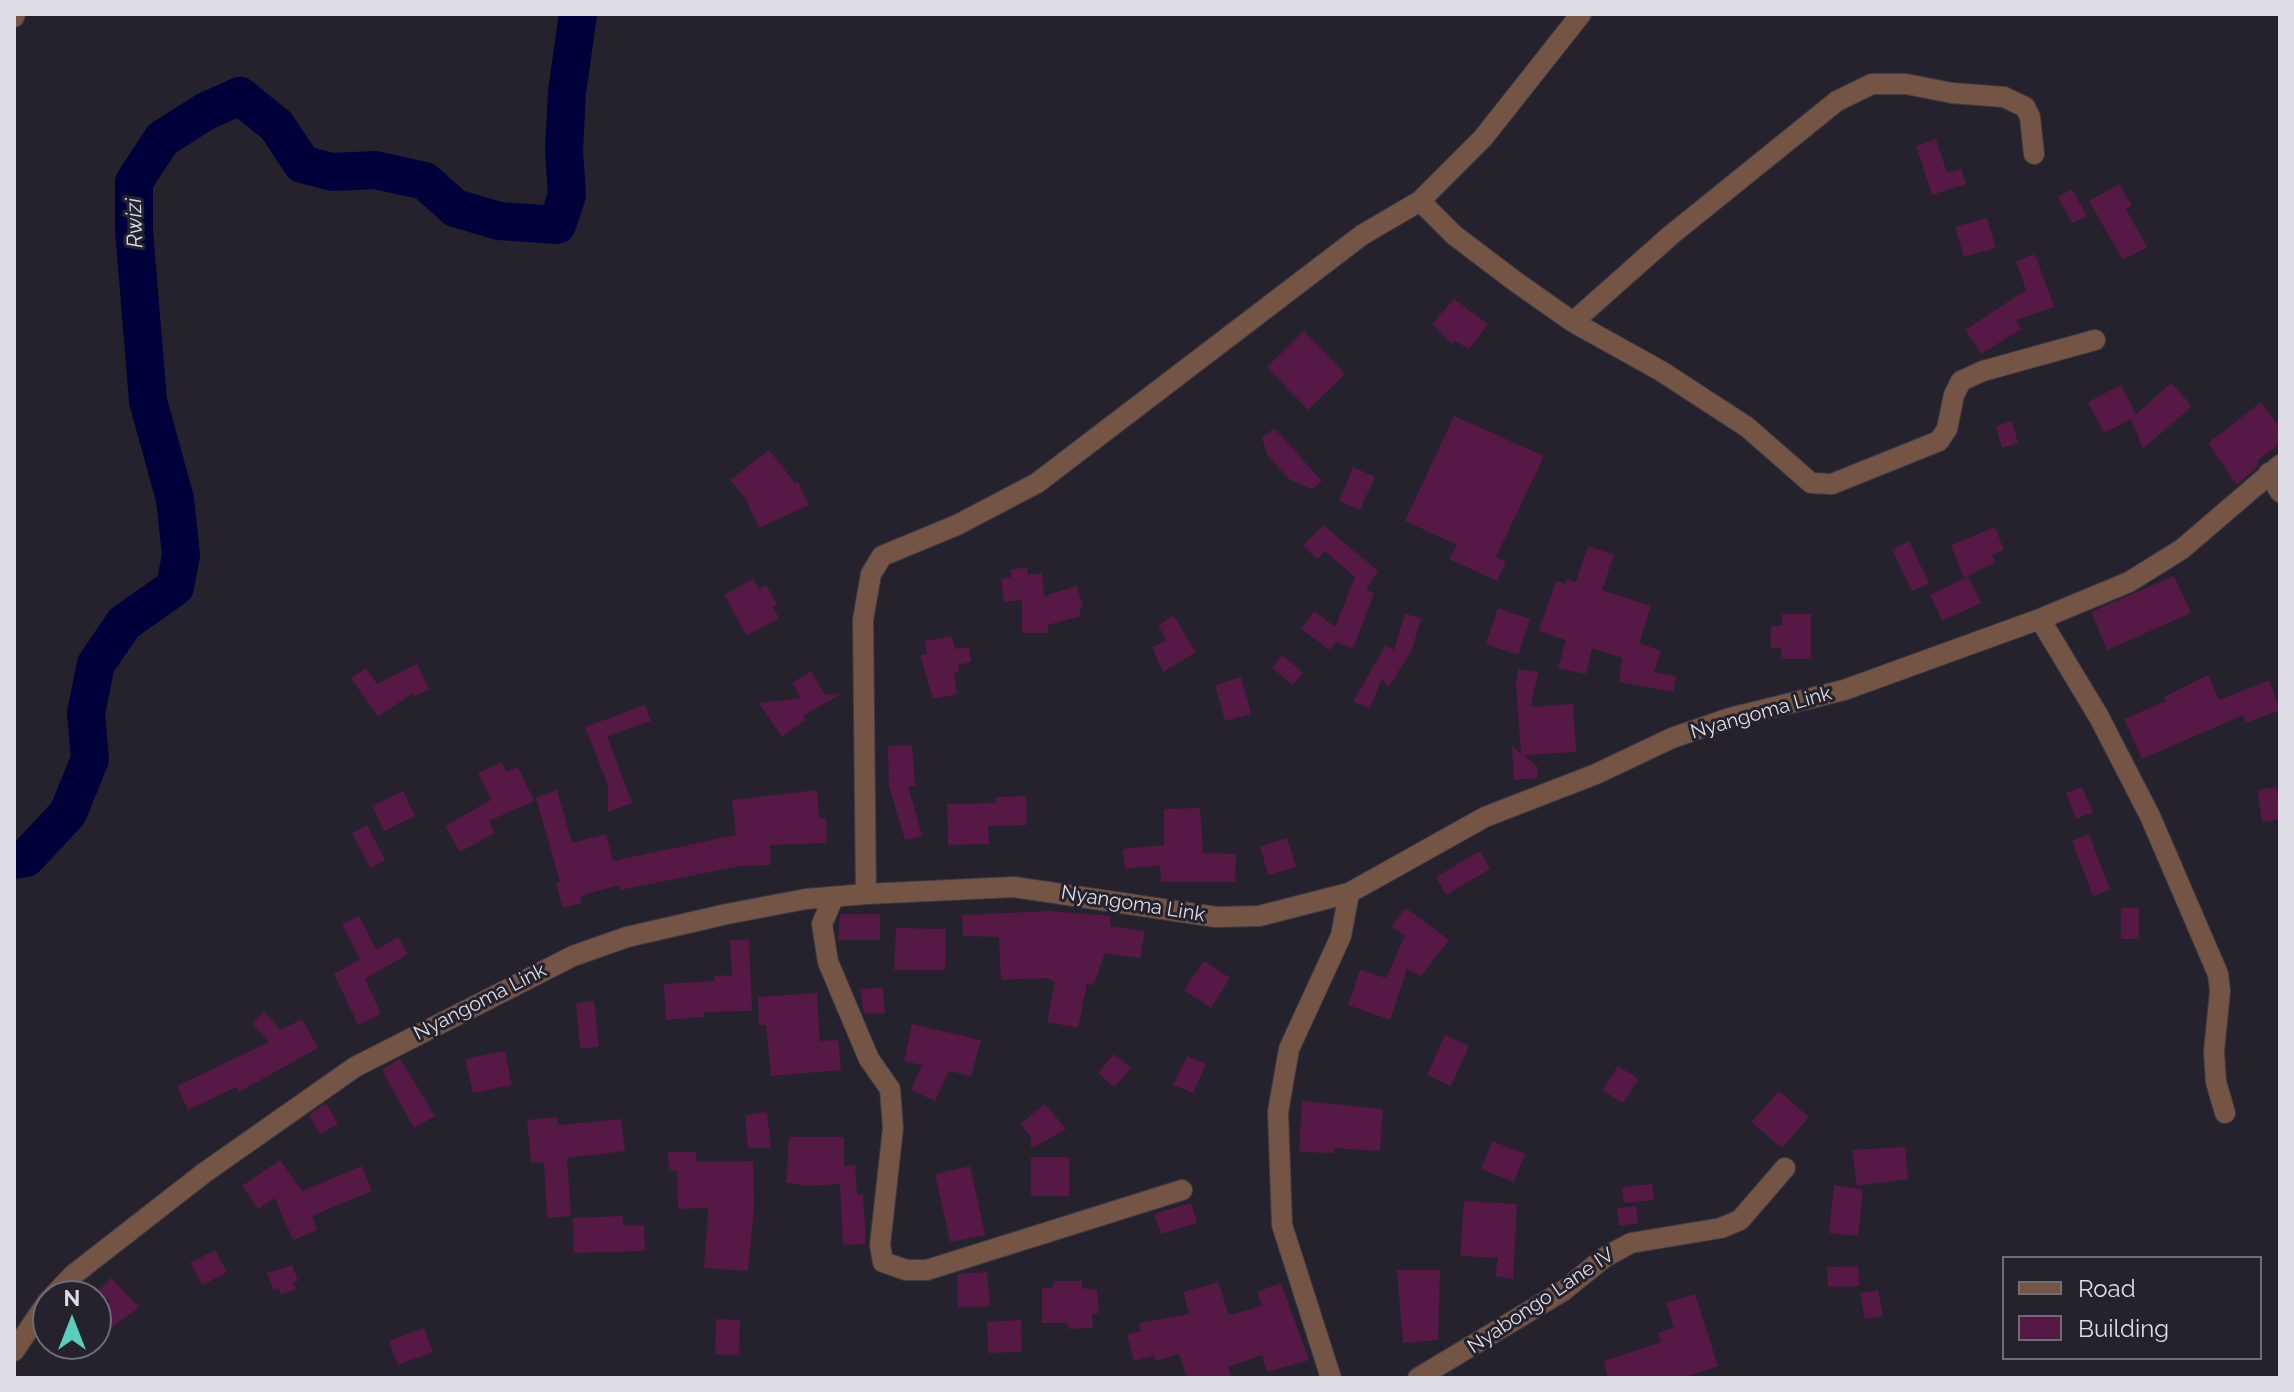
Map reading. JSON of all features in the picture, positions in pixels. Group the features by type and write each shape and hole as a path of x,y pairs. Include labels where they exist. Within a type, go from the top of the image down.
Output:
{"street":[{"path":"866,894 863,620 871,574 882,556 957,525 1037,483 1349,245 1420,201 1483,138 1581,14"},
{"path":"1573,322 1671,235 1837,101 1872,84 1906,84 1952,93 2004,97 2025,107 2030,117 2034,154"},
{"path":"1420,201 1454,235 1573,322 1661,371 1747,427 1798,474 1821,485 1939,441 1947,429 1954,395 1961,381 1983,371 2095,340"},
{"path":"2275,469 2280,492"},
{"name":"Nyangoma Link","path":"71,1280 118,1239 295,1107 355,1067 573,956 627,937 727,914 866,894 1014,887 1216,917 1259,916 1349,893 1485,817 1596,774 1672,738 1730,718 1844,690 2040,619 2129,582 2182,549 2275,469"},
{"path":"2040,619 2099,717 2150,816 2218,974 2220,991 2214,1051 2216,1082 2225,1113"},
{"path":"1331,1378 1282,1225 1278,1112 1289,1049 1341,936 1349,893"},
{"path":"833,898 822,924 828,962 869,1059 890,1089 893,1128 880,1245 883,1262 906,1270 927,1270 1182,1190"},
{"name":"Nyabongo Lane IV","path":"1418,1378 1563,1291 1605,1257 1631,1243 1721,1228 1740,1220 1785,1168"},
{"path":"14,1351 32,1325"}],"building":[{"path":"1936,139 1947,173 1961,169 1966,184 1932,195 1916,146"},
{"path":"2119,184 2132,206 2126,209 2147,247 2123,260 2089,201"},
{"path":"2072,189 2087,216 2072,223 2058,197"},
{"path":"1987,218 1996,248 1964,257 1955,227"},
{"path":"2035,254 2054,307 2016,320 2021,329 1981,354 1965,330 2026,290 2016,261"},
{"path":"1454,299 1488,324 1469,349 1455,341 1452,344 1432,324"},
{"path":"1304,331 1345,374 1308,410 1267,367"},
{"path":"2171,383 2192,406 2143,449 2131,419 2104,433 2088,402 2121,385 2136,414"},
{"path":"2261,402 2280,428 2280,444 2258,460 2257,467 2237,485 2208,443"},
{"path":"1454,416 1544,456 1496,557 1506,562 1497,581 1449,559 1457,545 1405,521"},
{"path":"2012,421 2018,443 2002,448 1996,426"},
{"path":"1274,428 1322,481 1312,489 1290,480 1268,456 1262,438"},
{"path":"769,450 795,483 798,482 809,505 759,528 745,498 730,480"},
{"path":"1353,467 1375,477 1360,510 1339,501"},
{"path":"1323,525 1378,571 1366,590 1374,593 1353,649 1336,642 1330,650 1301,629 1314,611 1335,627 1355,577 1325,551 1317,559 1303,546"},
{"path":"1995,527 2004,550 1992,555 1996,562 1964,578 1951,545"},
{"path":"1909,541 1929,583 1912,591 1892,550"},
{"path":"1588,546 1614,555 1602,590 1651,606 1639,643 1661,651 1654,672 1676,676 1673,692 1619,682 1622,658 1592,648 1586,674 1558,668 1566,640 1539,631 1556,581 1566,584 1567,579 1576,582"},
{"path":"1027,567 1028,575 1042,573 1044,596 1077,586 1083,607 1079,609 1081,616 1048,625 1048,633 1022,633 1022,600 1004,602 1001,579 1011,577 1010,570"},
{"path":"2174,576 2191,613 2107,650 2091,612"},
{"path":"1968,577 1981,603 1942,621 1930,595"},
{"path":"753,579 759,589 766,585 777,604 773,607 779,618 747,636 724,595"},
{"path":"1498,608 1530,619 1518,655 1486,644"},
{"path":"1405,614 1421,618 1412,650 1388,688 1382,678 1370,708 1353,702 1385,646 1394,650"},
{"path":"1782,614 1811,614 1811,659 1781,659 1781,648 1771,648 1771,626 1782,626"},
{"path":"1173,615 1196,652 1163,672 1152,647 1167,640 1158,626"},
{"path":"952,636 955,649 969,647 971,662 958,665 959,672 954,673 957,694 933,699 920,655 927,654 925,641"},
{"path":"1282,655 1303,673 1292,685 1272,668"},
{"path":"417,664 429,689 414,697 413,693 378,717 351,678 366,668 377,684"},
{"path":"1518,669 1538,672 1531,707 1573,704 1576,752 1523,755 1537,766 1538,778 1514,780 1512,746 1521,754 1516,684"},
{"path":"811,671 825,695 843,693 803,716 805,720 782,737 759,703 801,698 792,683"},
{"path":"2208,675 2219,700 2269,680 2280,710 2246,723 2243,715 2142,759 2124,719 2166,701 2164,697"},
{"path":"1241,677 1251,714 1225,721 1215,685"},
{"path":"645,705 651,721 607,736 632,803 608,812 608,785 585,727"},
{"path":"912,745 915,786 908,786 922,836 905,840 889,786 888,746"},
{"path":"502,762 506,772 518,767 534,801 489,821 495,833 460,852 445,826 491,800 478,773"},
{"path":"2082,787 2093,812 2076,819 2066,793"},
{"path":"2277,787 2280,819 2262,822 2257,790"},
{"path":"557,790 572,843 606,834 613,861 736,835 732,800 817,790 819,818 826,818 827,843 770,845 771,865 740,866 620,890 619,885 580,896 582,903 563,908 556,883 560,882 536,798"},
{"path":"403,791 415,816 384,831 372,806"},
{"path":"1026,796 1027,825 988,826 989,844 948,845 947,804 996,803 996,797"},
{"path":"1200,808 1203,853 1236,854 1235,882 1161,882 1160,865 1125,869 1123,849 1164,845 1164,809"},
{"path":"367,825 385,860 370,868 352,833"},
{"path":"2089,834 2110,890 2093,896 2072,841"},
{"path":"1287,838 1296,867 1268,875 1260,846"},
{"path":"1480,851 1490,869 1446,895 1436,877"},
{"path":"1406,908 1449,940 1421,976 1407,969 1390,1020 1348,1005 1360,970 1386,978 1405,936 1391,926"},
{"path":"2121,908 2139,908 2139,939 2121,939"},
{"path":"1049,911 1111,916 1110,926 1145,931 1140,958 1105,953 1094,985 1087,984 1078,1028 1047,1022 1055,982 1046,978 1001,980 999,937 963,936 962,915"},
{"path":"840,914 880,914 880,940 838,940"},
{"path":"359,916 376,950 398,937 408,954 365,979 381,1014 358,1025 334,974 360,959 342,924"},
{"path":"896,928 946,929 945,970 894,970"},
{"path":"749,939 752,1011 704,1012 704,1017 666,1020 664,984 715,981 714,976 732,975 730,940"},
{"path":"1204,961 1230,978 1211,1008 1184,990"},
{"path":"883,988 885,1013 864,1014 860,989"},
{"path":"817,993 820,1041 838,1040 841,1070 771,1076 766,1025 759,1025 758,997"},
{"path":"594,1001 599,1047 580,1049 576,1003"},
{"path":"264,1012 281,1030 302,1019 318,1048 239,1092 236,1087 188,1110 177,1086 269,1042 252,1023"},
{"path":"912,1024 981,1040 971,1076 949,1071 935,1101 911,1090 922,1065 904,1061"},
{"path":"1445,1035 1469,1046 1451,1086 1427,1075"},
{"path":"505,1051 512,1085 473,1093 465,1059"},
{"path":"1114,1054 1131,1068 1114,1087 1098,1073"},
{"path":"1187,1056 1206,1064 1193,1093 1173,1085"},
{"path":"400,1059 435,1116 414,1128 382,1070"},
{"path":"1618,1066 1639,1079 1623,1103 1602,1090"},
{"path":"1779,1091 1809,1117 1782,1148 1751,1122"},
{"path":"1302,1101 1383,1109 1380,1151 1334,1148 1334,1153 1299,1152"},
{"path":"326,1103 338,1124 320,1134 309,1115"},
{"path":"1045,1104 1066,1129 1031,1149 1031,1137 1020,1124"},
{"path":"767,1112 771,1148 748,1148 745,1115"},
{"path":"557,1117 558,1125 621,1119 625,1151 567,1158 571,1216 547,1218 544,1162 531,1163 527,1120"},
{"path":"789,1137 844,1137 844,1166 855,1165 857,1195 863,1194 866,1244 843,1245 840,1184 806,1186 786,1182"},
{"path":"1492,1141 1525,1154 1514,1182 1481,1169"},
{"path":"1905,1147 1908,1179 1857,1186 1852,1150"},
{"path":"668,1152 696,1152 697,1162 753,1161 754,1207 748,1271 704,1268 708,1208 678,1209 677,1171 669,1171"},
{"path":"1031,1157 1069,1157 1069,1196 1031,1196"},
{"path":"280,1160 302,1191 362,1166 372,1191 312,1216 317,1230 293,1240 275,1198 258,1209 242,1186"},
{"path":"970,1166 985,1235 950,1242 935,1174"},
{"path":"1652,1184 1654,1200 1624,1203 1622,1187"},
{"path":"1834,1185 1863,1190 1858,1236 1829,1233"},
{"path":"1464,1201 1517,1204 1513,1279 1495,1276 1498,1258 1460,1256"},
{"path":"1191,1203 1197,1223 1161,1234 1154,1214"},
{"path":"1636,1206 1638,1223 1619,1226 1617,1208"},
{"path":"623,1216 623,1226 644,1225 645,1251 574,1253 573,1218"},
{"path":"215,1250 227,1272 203,1285 190,1263"},
{"path":"292,1265 298,1281 293,1283 296,1289 281,1294 278,1288 273,1290 267,1273"},
{"path":"1858,1266 1859,1286 1828,1287 1827,1267"},
{"path":"1397,1270 1440,1270 1438,1340 1403,1343"},
{"path":"987,1272 990,1306 958,1307 957,1274"},
{"path":"111,1278 139,1307 112,1328 112,1280 109,1280"},
{"path":"1053,1281 1082,1281 1082,1288 1097,1290 1099,1313 1092,1314 1093,1328 1068,1329 1067,1323 1042,1323 1042,1288 1053,1288"},
{"path":"1218,1282 1229,1315 1262,1306 1257,1292 1281,1283 1309,1360 1267,1372 1262,1355 1228,1367 1232,1378 1187,1378 1179,1354 1156,1361 1154,1356 1134,1361 1127,1334 1141,1331 1139,1323 1189,1314 1183,1292"},
{"path":"1878,1290 1883,1316 1865,1319 1860,1293"},
{"path":"1695,1294 1718,1366 1681,1378 1608,1378 1604,1361 1661,1342 1658,1333 1674,1327 1666,1303"},
{"path":"716,1319 740,1320 739,1355 715,1354"},
{"path":"1021,1320 1022,1352 988,1353 987,1322"},
{"path":"424,1328 433,1352 398,1365 389,1341"}],"waterway":[{"name":"Rwizi","path":"14,860 26,858 68,813 90,759 86,713 96,664 124,623 175,587 181,555 175,499 148,401 134,230 134,182 162,139 206,111 240,96 277,126 302,164 332,172 375,170 425,181 455,208 499,221 557,225 567,195 564,150 567,92 578,14"}]}
